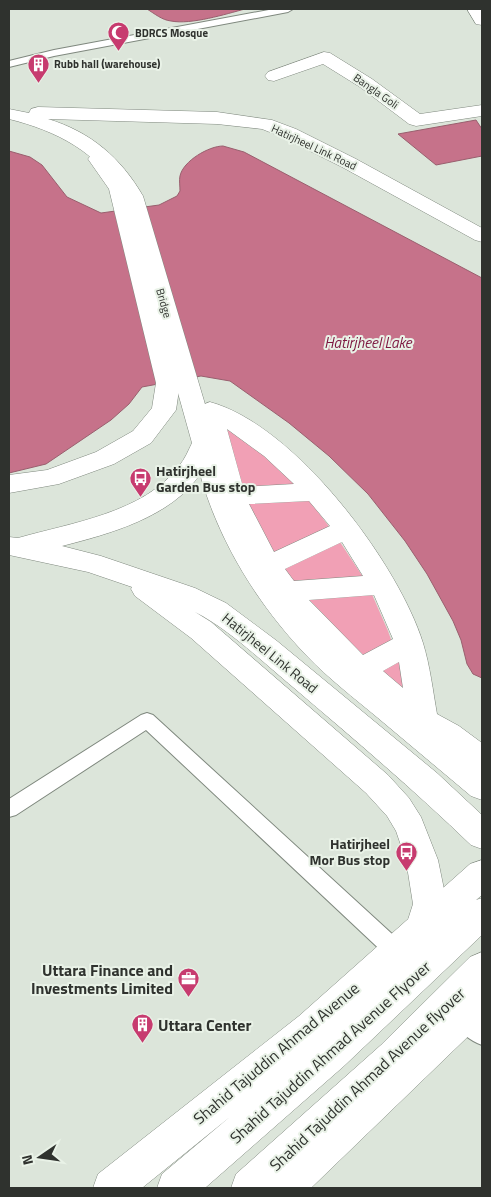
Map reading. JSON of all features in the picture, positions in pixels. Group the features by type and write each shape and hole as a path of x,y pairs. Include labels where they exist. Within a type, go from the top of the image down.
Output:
{"main road":[{"path":"475,9 482,20"},
{"name":"Bangla Goli","path":"274,76 324,56 366,83 416,120 482,111"},
{"path":"9,114 18,114 72,140 97,159 119,189 168,383 164,410 142,437 105,458 50,478 9,484"},
{"name":"Bridge","path":"9,114 47,123 90,145 107,160 127,183 134,196 204,444"},
{"name":"Hatirjheel Link Road","path":"9,114 217,118 266,124 289,133 349,163 482,236"},
{"path":"423,721 409,644 383,584 347,529 315,492 276,454 246,430 210,410 233,496 268,566 285,592 320,632 362,669 423,721 448,735 482,760"},
{"path":"204,444 222,503 238,542 266,587 298,628 360,687 482,787"},
{"name":"Hatirjheel Link Road","path":"12,547 73,533 110,521 144,506 171,491 182,481 196,461 204,444"},
{"path":"233,496 315,492"},
{"path":"268,566 347,529"},
{"name":"Hatirjheel Link Road","path":"12,547 55,554 92,563 185,595 216,610 267,649 426,782 482,835"},
{"path":"132,577 170,609 216,642 377,784 398,807 410,827 422,860 430,904 423,926"},
{"path":"285,592 383,584"},
{"path":"362,669 409,644"},
{"name":"Shahid Tajuddin Ahmad Avenue","path":"112,1188 312,1028 482,874"},
{"name":"Shahid Tajuddin Ahmad Avenue Flyover","path":"176,1188 344,1042 482,912"},
{"name":"Shahid Tajuddin Ahmad Avenue flyover","path":"250,1188 394,1057 482,968"},
{"path":"283,1188 476,1018"}],"lane":[{"path":"9,64 54,53 288,9"},
{"path":"9,809 147,720 396,951"}],"shaded area":[{"path":"215,421 269,458 306,496 334,533 367,583 388,631 415,708 268,559"}],"water":[{"path":"147,9 245,9 188,22 179,22 165,19"},
{"path":"476,120 482,129 482,156 436,165 398,134"},
{"name":"Hatirjheel Lake","path":"223,146 244,152 482,278 482,678 473,674 467,664 461,640 453,621 427,574 405,541 368,494 329,456 289,423 230,381 201,376 142,387 129,404 111,420 46,464 9,473 9,151 30,157 42,165 67,197 101,213 159,205 177,196 180,191 180,176 186,165 197,155"}],"place":[{"name":"BDRCS Mosque","path":"119,52"},
{"name":"Rubb hall (warehouse)","path":"38,83"},
{"name":"Hatirjheel Garden Bus stop","path":"140,498"},
{"name":"Hatirjheel Mor Bus stop","path":"406,871"},
{"name":"Uttara Finance and Investments Limited","path":"189,998"},
{"name":"Uttara Center","path":"142,1044"}]}
